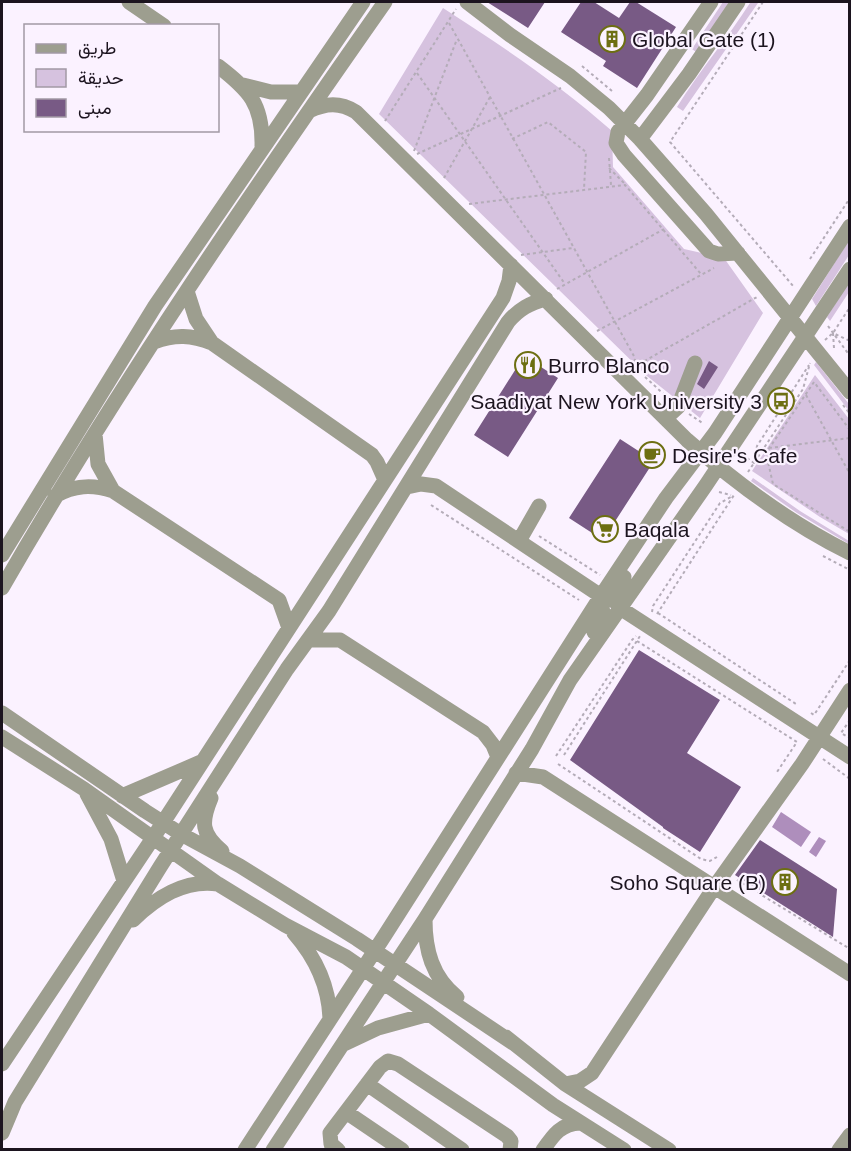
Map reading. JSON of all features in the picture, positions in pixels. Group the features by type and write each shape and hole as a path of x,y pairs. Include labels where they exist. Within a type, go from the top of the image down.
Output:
{"street":[{"path":"129,2 161,24"},
{"path":"2,555 155,306 262,146 363,2"},
{"path":"2,588 55,496 187,291 385,2"},
{"path":"711,2 647,95 618,132 616,143 709,251 718,254 738,253"},
{"path":"640,139 689,74 738,2"},
{"path":"462,4 570,76 640,139 738,253 849,392"},
{"path":"219,67 243,85 259,113 262,146"},
{"path":"243,85 271,92 300,92"},
{"path":"309,111 318,106 334,104 356,112 552,294 666,418 700,451 741,485 849,553"},
{"path":"245,1149 601,596 849,226"},
{"path":"2,1064 153,838 503,298 516,260"},
{"path":"273,1149 283,1142 341,1046 425,919 532,749 570,680 718,466 849,269"},
{"path":"187,291 196,319 212,343"},
{"path":"2,1133 15,1102 181,834 287,669 329,611 513,316 527,305 552,294"},
{"path":"154,342 174,336 184,336 212,343 372,455 385,480"},
{"path":"666,418 678,407 695,363"},
{"path":"95,434 98,464 113,491"},
{"path":"372,455 404,450"},
{"path":"425,457 436,486"},
{"path":"406,487 421,484 436,486 601,596"},
{"path":"55,496 83,486 113,491 279,600 289,628"},
{"path":"666,498 662,520 616,590 614,600 620,608 849,757"},
{"path":"519,542 539,506"},
{"path":"279,600 309,596"},
{"path":"570,680 579,656 603,615 601,596"},
{"path":"329,611 340,640"},
{"path":"310,640 340,640 483,732 493,745 498,757"},
{"path":"565,1084 579,1081 591,1073 715,886 819,738 849,690"},
{"path":"2,713 162,822 240,866 375,950 394,965 513,1043"},
{"path":"483,732 498,735 514,732"},
{"path":"2,737 84,789 218,884 285,925 346,957 429,1014 553,1105 624,1149"},
{"path":"532,749 543,777"},
{"path":"122,796 201,762"},
{"path":"227,763 205,812 205,828 213,844 240,866"},
{"path":"516,773 543,777 849,974"},
{"path":"84,789 111,839 124,881"},
{"path":"117,937 139,914 163,895 198,883 218,884"},
{"path":"425,919 427,949 431,963 447,989 565,1084 669,1149"},
{"path":"285,925 303,944 318,968 328,998 330,1019"},
{"path":"341,1046 378,1028 429,1014"},
{"path":"338,1149 331,1144 329,1137 382,1064 388,1061 395,1062 507,1136 511,1141 510,1149"},
{"path":"591,1073 594,1104"},
{"path":"367,1084 462,1149"},
{"path":"2,1112 15,1102"},
{"path":"553,1105 556,1132"},
{"path":"346,1112 402,1149"},
{"path":"543,1149 556,1132 567,1125 580,1123"},
{"path":"839,1149 849,1135"}],"path":[{"path":"763,2 670,142 792,286 800,288"},
{"path":"385,122 462,4"},
{"path":"449,23 635,358 634,367 760,295"},
{"path":"457,39 415,153 460,135 564,86"},
{"path":"417,73 565,284"},
{"path":"443,180 490,97"},
{"path":"512,140 548,122 586,152 584,189"},
{"path":"609,168 626,184 701,274"},
{"path":"469,204 626,184"},
{"path":"805,267 849,198"},
{"path":"552,294 587,271 665,229"},
{"path":"516,260 542,252 573,248"},
{"path":"597,331 721,264"},
{"path":"789,291 798,277"},
{"path":"823,341 833,333 849,308"},
{"path":"826,323 849,356"},
{"path":"833,333 849,341"},
{"path":"833,333 833,346"},
{"path":"754,463 757,446 810,362 803,389 766,449 773,484 849,532"},
{"path":"795,371 849,474"},
{"path":"746,477 814,382 849,430"},
{"path":"766,449 849,438"},
{"path":"747,458 754,463"},
{"path":"734,496 720,503 653,606 651,620 658,613 734,496 737,491"},
{"path":"431,505 579,600"},
{"path":"658,613 797,704"},
{"path":"556,756 632,640 644,632 564,755"},
{"path":"637,641 797,742 772,780"},
{"path":"807,711 814,715 849,660"},
{"path":"849,720 841,733 849,738"},
{"path":"818,764 822,758 849,779"},
{"path":"558,764 701,859 710,861 717,858"},
{"path":"737,880 773,900 849,949"}],"green space":[{"path":"723,2 732,2 699,54 692,49"},
{"path":"757,2 683,111 677,107 750,3"},
{"path":"443,8 530,66 612,131 613,167 684,249 724,258 763,313 700,418 647,376 379,114"},
{"path":"849,240 849,255 816,306 812,299"},
{"path":"849,282 849,292 830,321 827,317"},
{"path":"816,362 849,404 849,411 814,365"},
{"path":"815,375 849,419 849,534 752,471"},
{"path":"753,478 800,511 849,541 849,544 797,513 751,481"}],"shaded area":[{"path":"781,812 811,832 801,847 772,827"},
{"path":"819,837 826,841 816,857 809,852"}],"building":[{"path":"487,2 545,2 528,28"},
{"name":"Global Gate (1)","path":"581,2 594,2 619,18 630,2 636,2 676,27 637,88 603,66 606,61 561,32"},
{"path":"524,356 558,378 508,457 474,435"},
{"path":"709,361 718,367 704,389 697,384"},
{"path":"620,439 654,461 603,540 569,518"},
{"path":"639,650 720,700 687,753 741,787 700,852 570,760"},
{"name":"Soho Square (B)","path":"760,840 837,889 833,937 735,875"}],"place":[{"name":"Global Gate (1)","path":"612,39"},
{"name":"Burro Blanco","path":"528,365"},
{"name":"Saadiyat New York University 3","path":"781,401"},
{"name":"Desire's Cafe","path":"652,455"},
{"name":"Baqala","path":"605,529"},
{"name":"Soho Square (B)","path":"785,882"}]}
